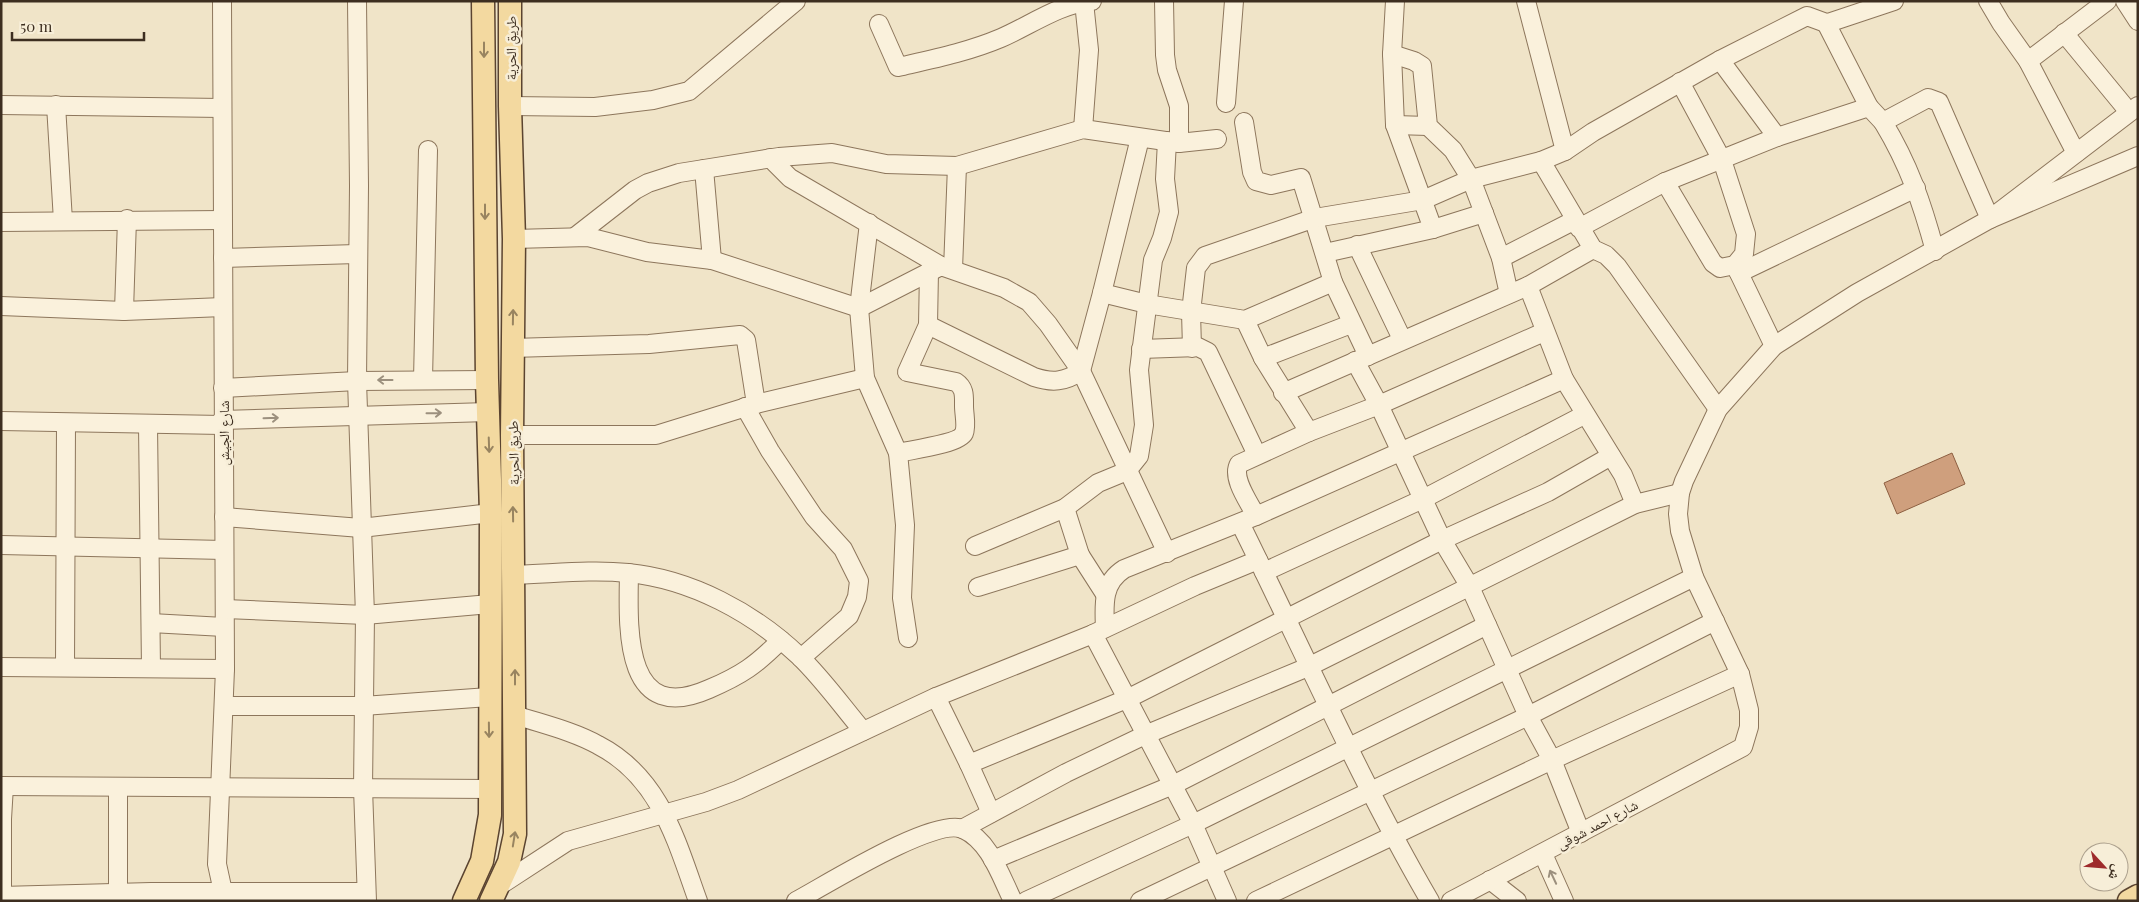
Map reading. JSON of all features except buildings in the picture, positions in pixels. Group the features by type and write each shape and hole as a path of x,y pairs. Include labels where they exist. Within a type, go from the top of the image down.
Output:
{"main road":[{"name":"طريق الحرية","path":"464,901 482,861 490,815 491,513 486,380 483,1"},
{"name":"طريق الحرية","path":"495,893 509,862 515,834 512,435 514,239 510,106 510,1"},
{"path":"2129,901 2138,896"}],"street":[{"name":"شارع الجيش","path":"204,897 216,864 225,670 222,423 224,388 222,1"},
{"path":"357,1 359,186 357,381 365,615 363,788 367,896 204,897 118,893 2,896 3,786 220,787 363,788 490,789"},
{"path":"510,106 595,107 653,100 689,91 796,1"},
{"path":"975,546 1065,508 1098,483 1127,471 1139,456 1143,436 1138,370 1153,260 1162,238 1169,212 1165,179 1179,106 1167,70 1164,1"},
{"path":"1226,103 1234,1"},
{"path":"1395,1 1392,54 1395,125 1433,229"},
{"path":"1826,23 1846,9 1894,1"},
{"path":"1988,1 2028,61 2076,153"},
{"path":"2028,61 2107,1"},
{"path":"2125,1 2138,21"},
{"path":"879,24 898,66 965,52 1081,2 1089,50 1083,129"},
{"path":"1526,2 1565,151"},
{"path":"1192,348 1191,312 1196,268 1205,256 1315,218 1423,200 1471,179 1541,161 1565,151 1593,132 1720,60 1803,9 1826,23 1869,107 1883,122 1904,157 1916,188 1935,251"},
{"path":"1990,219 2134,109 2064,33"},
{"path":"1392,54 1418,62 1422,66 1428,126 1453,150 1471,179 1501,258 1508,294"},
{"path":"1720,60 1777,137"},
{"path":"1680,82 1722,160 1746,234 1744,254 1737,269"},
{"path":"1883,122 1926,99 1931,98 1939,102 1990,219"},
{"path":"1,105 222,108"},
{"path":"56,106 63,220"},
{"path":"1501,258 1666,182 1777,137 1869,107"},
{"path":"1244,122 1253,177 1260,183 1271,185 1301,178 1315,218 1333,282 1351,324 1379,405 1442,540 1470,587 1528,716 1552,760 1581,833"},
{"path":"1395,125 1428,126"},
{"path":"576,236 635,190 679,173 770,158 800,154 832,153 886,164 957,166 1083,129 1173,142 1217,139"},
{"path":"928,325 1007,366 1040,379 1061,381 1081,371 1140,138"},
{"path":"423,380 428,150"},
{"path":"1256,901 1552,760 1740,674 1694,577 1680,532 1678,514 1680,493 1718,410 1774,346 1857,293 1990,219 2138,156"},
{"path":"770,158 790,178 869,223 941,269 989,281 1029,302 1081,371 1167,553"},
{"path":"1541,161 1593,249 1606,255 1617,266 1718,410"},
{"path":"898,453 944,443 961,437 964,430 964,394 960,385 956,382 907,372 928,325 941,269 957,166"},
{"path":"704,169 712,260"},
{"path":"1666,182 1713,263 1720,268 1737,269 1916,188"},
{"path":"1325,253 1433,229 1484,213"},
{"path":"124,311 127,219"},
{"path":"1,222 127,219 222,220"},
{"path":"869,223 859,308 866,378 898,453 905,525 902,598 908,638"},
{"path":"514,239 588,237 647,252 712,260 859,308 941,269"},
{"path":"1357,245 1402,340"},
{"path":"1283,393 1528,286 1593,249"},
{"path":"223,258 357,254"},
{"path":"1737,269 1774,346"},
{"path":"1102,293 1147,304 1245,320 1333,282"},
{"path":"1528,286 1544,332 1564,379 1584,416 1611,456 1635,504"},
{"path":"1,306 124,311 223,307"},
{"path":"1245,320 1263,358 1309,432"},
{"path":"1263,358 1351,324"},
{"path":"1430,901 1392,836 1350,748 1326,705 1261,566 1236,471 1242,462 1257,455 1309,432 1379,405 1544,332"},
{"path":"512,348 658,344 740,335 746,340 751,405 770,451 814,517 843,549 859,581 857,597 848,616 801,658"},
{"path":"1141,349 1204,349 1211,356 1257,455"},
{"path":"512,435 656,434 751,405 866,378"},
{"path":"1227,901 1193,824 1145,735 1099,631 1105,594 1111,581 1119,572 1248,520 1564,379"},
{"path":"224,388 357,381 486,380"},
{"path":"1,421 148,425 222,423 358,415 488,412"},
{"path":"495,893 568,841 666,814 738,790 936,697 1099,631 1195,586 1261,566 1423,499 1584,416"},
{"path":"65,668 66,423"},
{"path":"148,425 151,668"},
{"path":"969,764 1129,698 1287,620 1442,540 1555,488 1611,456"},
{"path":"962,829 1066,773 1145,735 1308,667 1635,504 1680,493"},
{"path":"1065,508 1080,555 1105,594"},
{"path":"224,517 361,528 491,513"},
{"path":"1,545 224,550"},
{"path":"978,587 1080,555"},
{"path":"629,573 628,629 639,672 650,689 656,694 674,699 691,697 756,665 782,640"},
{"path":"514,575 629,573 684,586 714,598 782,640 801,658 863,731"},
{"path":"1026,901 1193,824 1350,748 1694,577"},
{"path":"225,608 365,615 490,604"},
{"path":"1140,901 1528,716 1715,621"},
{"path":"151,623 224,627"},
{"path":"993,860 1173,785 1326,705 1487,625"},
{"path":"1,667 225,670"},
{"name":"شارع احمد شوقى","path":"1451,901 1743,747 1749,727 1749,710 1740,674"},
{"path":"224,706 363,706 489,697"},
{"path":"936,697 991,813"},
{"path":"515,715 597,744 617,756 648,789 666,814 698,901"},
{"path":"118,787 118,893"},
{"path":"796,901 845,873 932,831 954,828 962,829 978,841 993,860 1013,901"},
{"path":"1542,854 1564,901"},
{"name":"شارع الجيش","path":"216,864 225,897"},
{"path":"1490,880 1517,901"}]}
